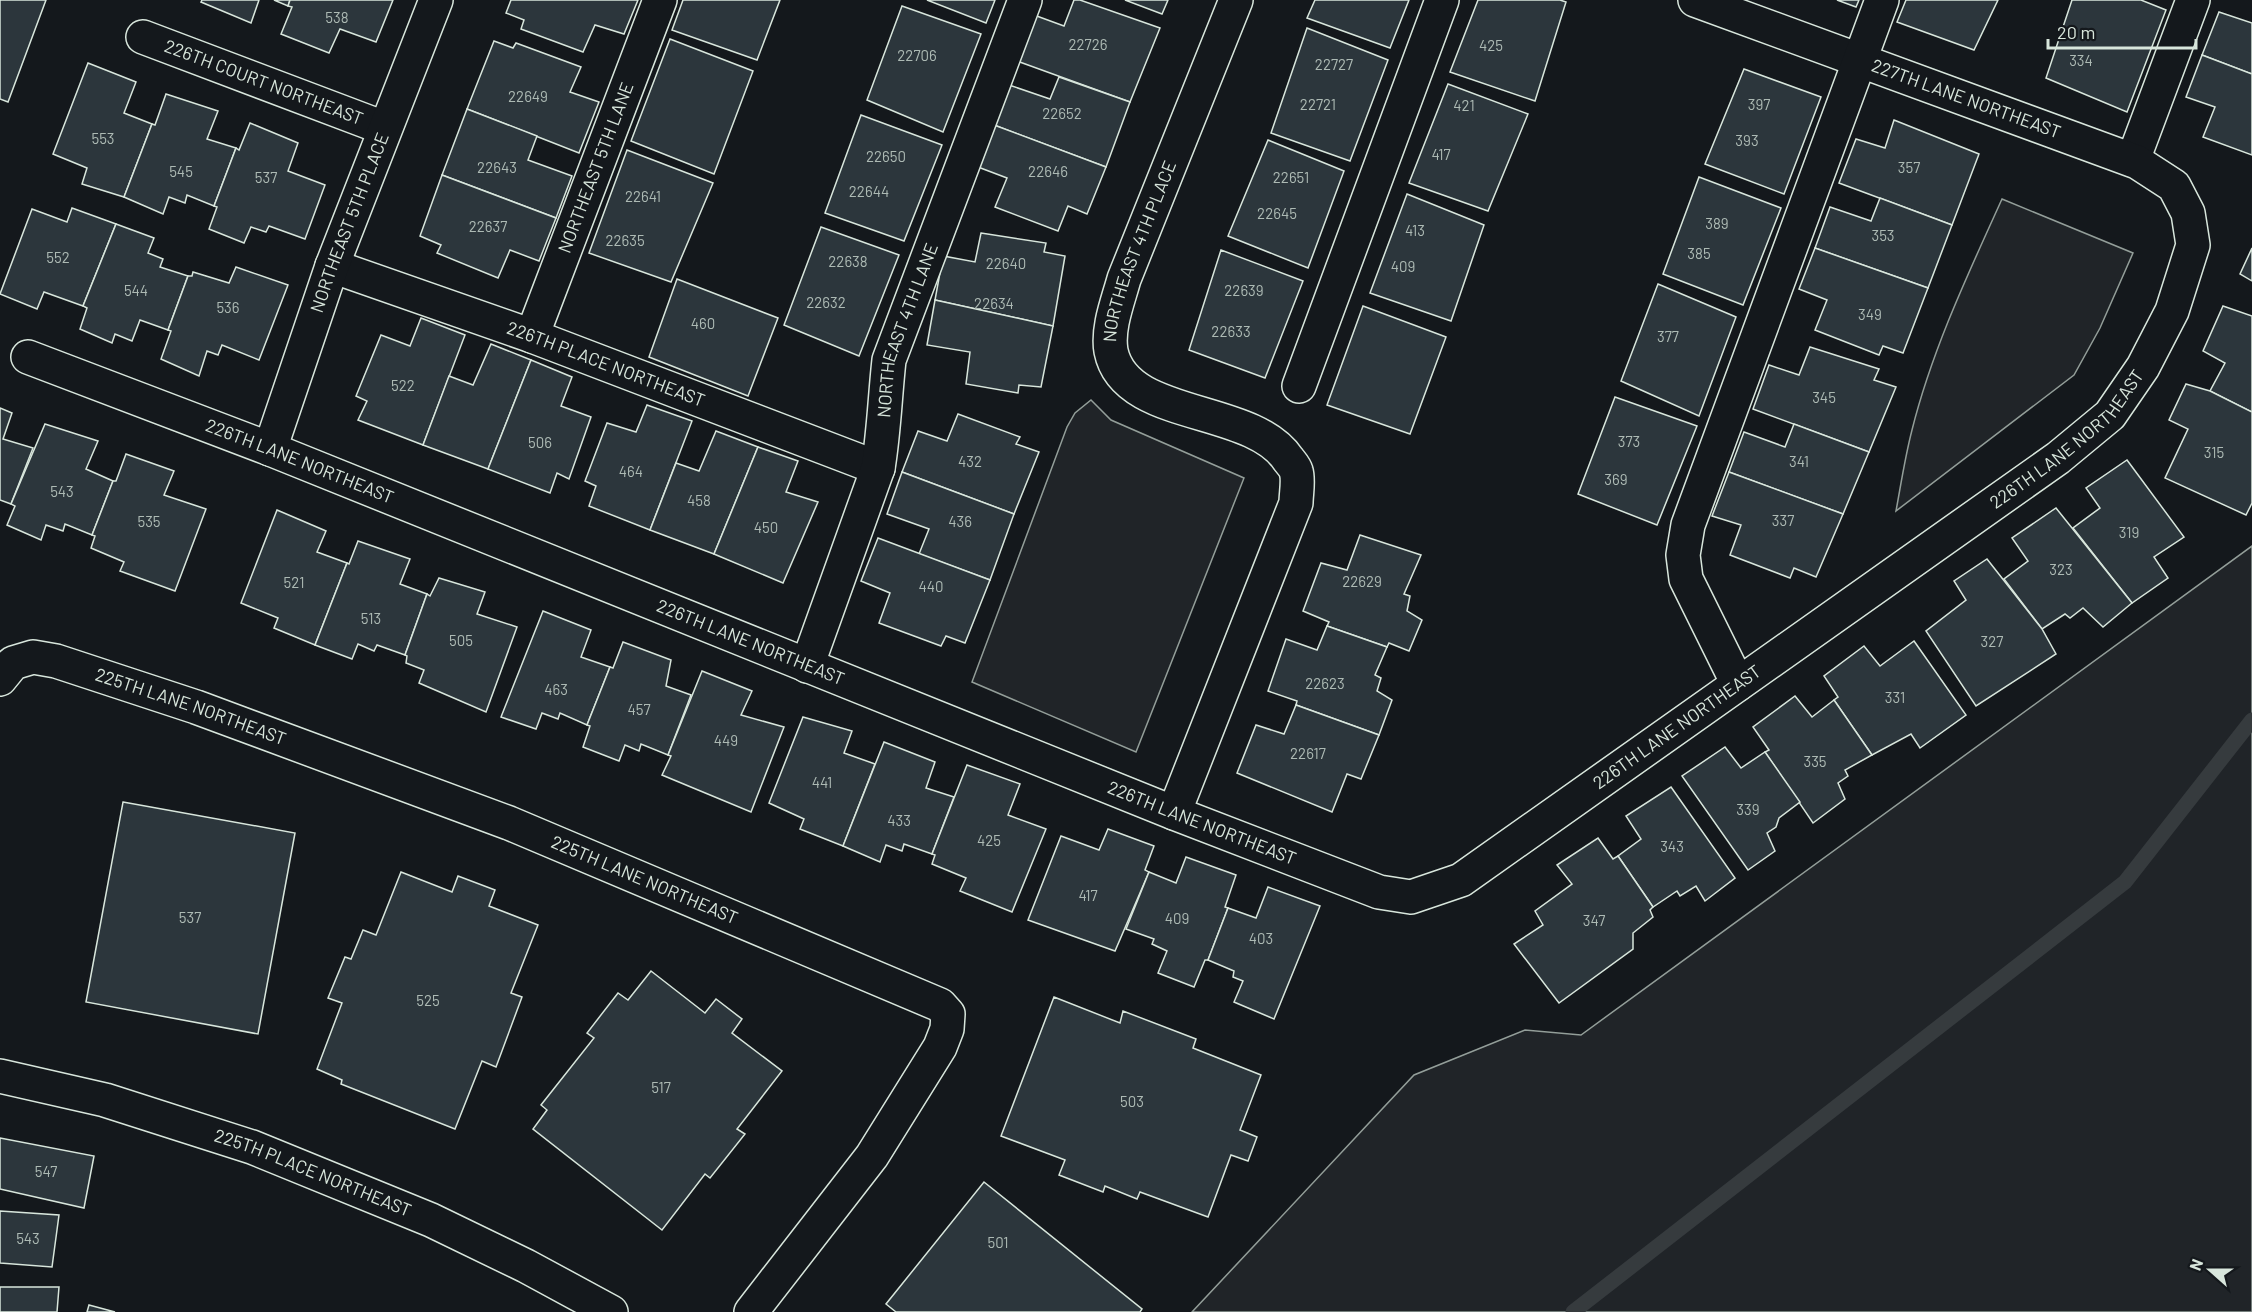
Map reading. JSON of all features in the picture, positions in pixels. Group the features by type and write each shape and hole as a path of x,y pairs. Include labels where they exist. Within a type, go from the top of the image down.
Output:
{"street":[{"name":"NORTHEAST 5TH PLACE","path":"270,449 332,266 384,128 436,0"},
{"name":"NORTHEAST 5TH LANE","path":"532,336 660,0"},
{"name":"NORTHEAST 4TH LANE","path":"807,666 878,468 883,439 884,401 889,360 1025,0"},
{"name":"NORTHEAST 4TH PLACE","path":"1174,813 1296,503 1296,471 1282,450 1260,434 1141,393 1121,374 1111,351 1112,320 1125,279 1236,0"},
{"path":"1299,386 1442,0"},
{"name":"227TH LANE NORTHEAST","path":"1695,0 2133,160 2174,186 2188,213 2193,245"},
{"path":"1738,684 1686,579 1683,555 1688,525 1882,0"},
{"path":"2133,160 2193,0"},
{"name":"226TH COURT NORTHEAST","path":"143,37 384,128"},
{"name":"226TH LANE NORTHEAST","path":"28,357 270,449 1174,813 1379,892 1411,897 1461,880 2058,458 2110,415 2143,367 2172,311 2193,245"},
{"name":"226TH PLACE NORTHEAST","path":"332,266 532,336 878,468"},
{"name":"225TH LANE NORTHEAST","path":"0,679 13,663 33,657 56,661 196,707 509,823 940,1005 948,1014 947,1029 940,1047 872,1156 751,1312"},
{"name":"225TH PLACE NORTHEAST","path":"0,1076 105,1100 249,1146 430,1220 526,1266 611,1312"}],"shaded area":[{"path":"2002,199 2133,253 2100,328 2074,375 1896,511 1903,470 1920,400 1940,342"},
{"path":"1091,400 1111,420 1244,478 1136,752 972,682 1067,427 1075,413"},
{"path":"2252,546 2252,1312 1192,1312 1414,1075 1525,1030 1581,1035"}],"building":[{"path":"0,0 46,0 8,102 0,99"},
{"path":"202,0 259,0 251,23 201,2"},
{"path":"274,0 290,0 288,6"},
{"path":"290,0 393,0 376,42 340,29 329,53 281,34 292,7 288,6"},
{"path":"511,0 638,0 624,34 595,25 583,52 521,29 524,20 506,13"},
{"path":"683,0 780,0 757,60 672,30"},
{"path":"927,0 995,0 986,23"},
{"path":"1074,0 1080,0 1160,28 1130,102 1017,61 1034,15 1064,26"},
{"path":"1125,0 1168,0 1162,14"},
{"path":"1315,0 1409,0 1390,48 1307,18"},
{"path":"1478,0 1560,0 1566,2 1535,101 1450,72"},
{"path":"1837,0 1859,0 1856,7"},
{"path":"1906,0 1998,0 1974,50 1897,22"},
{"path":"2072,0 2141,0 2166,10 2127,112 2046,78"},
{"path":"902,6 981,34 943,132 867,100"},
{"path":"2219,12 2252,23 2252,74 2202,55"},
{"path":"1307,28 1388,60 1350,161 1271,133"},
{"path":"670,39 753,71 714,174 631,141"},
{"path":"494,41 513,48 516,43 581,67 570,92 599,102 579,153 467,109"},
{"path":"2202,55 2252,74 2252,155 2203,137 2215,107 2186,97"},
{"path":"88,63 136,82 124,113 152,124 124,197 82,184 87,168 53,154"},
{"path":"1744,69 1821,97 1784,194 1705,164"},
{"path":"1059,77 1130,102 1106,167 994,125 1009,85 1050,99"},
{"path":"1448,84 1528,114 1488,211 1409,183"},
{"path":"166,94 218,111 207,139 236,148 214,206 187,195 185,203 169,197 163,214 124,197"},
{"path":"467,109 537,136 528,160 572,176 556,218 442,175"},
{"path":"861,115 942,145 904,241 825,213"},
{"path":"1894,120 1979,154 1952,225 1839,183 1856,139 1885,148"},
{"path":"250,123 298,143 288,171 325,185 305,239 269,226 266,232 251,227 244,243 209,229 217,207 214,206 236,148 239,150"},
{"path":"994,125 1106,167 1087,214 1068,206 1058,231 995,207 1007,178 978,167"},
{"path":"1268,140 1344,171 1308,268 1228,236"},
{"path":"627,150 713,183 671,282 589,253"},
{"path":"442,175 556,218 539,261 510,250 498,278 437,253 441,245 420,236"},
{"path":"1699,177 1781,208 1743,305 1663,274"},
{"path":"1407,194 1484,225 1451,321 1370,293"},
{"path":"1880,198 1952,225 1928,288 1815,248 1830,207 1871,221"},
{"path":"72,208 116,224 83,306 44,292 37,309 0,294 32,209 67,222"},
{"path":"116,224 154,238 148,253 163,259 160,267 188,276 168,330 140,320 132,341 115,334 112,343 80,329 87,308 83,306"},
{"path":"821,227 899,255 859,356 784,325"},
{"path":"981,233 1046,243 1044,252 1065,256 1053,326 935,300 943,256 975,262"},
{"path":"1815,248 1928,288 1903,353 1883,346 1879,355 1815,330 1827,300 1799,289"},
{"path":"2252,248 2252,281 2240,274"},
{"path":"1221,250 1303,281 1265,378 1189,350"},
{"path":"236,267 288,285 259,360 222,345 218,355 207,351 199,376 161,359 171,331 168,330 188,276 192,276 193,272 229,283"},
{"path":"677,279 778,318 748,396 649,357"},
{"path":"1658,284 1736,317 1699,416 1621,381"},
{"path":"935,300 1053,326 1041,387 1019,385 1018,393 966,384 970,352 927,345"},
{"path":"1363,306 1446,337 1410,434 1327,405"},
{"path":"2223,306 2252,316 2252,412 2210,391 2225,363 2203,351"},
{"path":"421,318 465,335 423,445 358,420 367,401 356,396 381,335 410,346"},
{"path":"491,344 531,360 488,469 423,445 449,376 473,385"},
{"path":"1810,347 1879,369 1874,380 1896,387 1869,452 1753,409 1769,365 1799,375"},
{"path":"531,360 572,377 561,406 591,417 569,479 557,473 550,493 488,469"},
{"path":"2186,384 2210,391 2252,412 2252,503 2246,515 2165,478 2188,429 2169,420"},
{"path":"1615,397 1697,426 1657,525 1578,494"},
{"path":"647,405 692,421 650,530 589,506 596,486 585,481 607,423 636,432"},
{"path":"0,408 12,413 3,439 33,448 11,504 0,500"},
{"path":"958,414 1020,437 1016,444 1039,452 1014,514 902,472 918,431 947,441"},
{"path":"45,424 98,441 86,469 113,481 92,535 65,524 63,531 46,525 41,540 7,525 15,506 11,504"},
{"path":"1794,424 1869,452 1843,514 1729,472 1744,432 1785,447"},
{"path":"716,431 758,447 714,554 650,530 676,463 699,471"},
{"path":"758,447 798,461 786,492 818,502 783,583 714,554"},
{"path":"126,454 174,471 164,495 206,509 175,591 120,571 124,562 91,548 95,536 92,535"},
{"path":"2127,460 2184,537 2154,557 2168,578 2132,603 2073,528 2100,508 2086,488"},
{"path":"902,472 1014,514 990,580 919,554 929,529 887,514"},
{"path":"1729,472 1843,514 1816,577 1794,568 1790,578 1730,555 1741,525 1712,516"},
{"path":"2056,508 2132,603 2103,627 2083,608 2070,618 2065,614 2042,629 2004,579 2028,561 2012,538"},
{"path":"277,510 326,531 317,552 347,563 315,645 274,628 278,618 241,603"},
{"path":"1360,535 1421,555 1404,594 1410,596 1407,611 1422,620 1409,651 1389,643 1387,647 1327,626 1329,622 1303,611 1321,563 1347,570"},
{"path":"878,538 990,580 965,643 946,636 941,646 879,623 890,593 861,581"},
{"path":"358,541 410,559 400,584 427,594 405,655 377,645 374,651 358,644 352,659 315,645"},
{"path":"1987,559 2042,629 2056,654 1976,706 1926,631 1966,600 1954,581"},
{"path":"439,578 485,592 477,614 517,627 486,712 419,683 424,670 406,663 407,656 405,655 427,594 430,596"},
{"path":"543,611 591,630 581,657 610,667 587,725 560,713 558,719 542,713 536,729 501,717"},
{"path":"1327,626 1387,647 1375,675 1381,678 1377,691 1392,700 1379,735 1296,705 1297,701 1268,691 1286,639 1317,650"},
{"path":"1914,641 1966,715 1920,748 1911,734 1872,755 1834,700 1838,697 1824,676 1864,646 1880,666"},
{"path":"623,642 671,660 666,686 691,695 668,755 641,744 639,751 625,745 619,761 583,747 590,726 587,725 610,667 613,668"},
{"path":"702,671 752,691 741,715 784,727 751,812 662,775"},
{"path":"1795,696 1812,717 1834,700 1872,755 1845,770 1848,776 1838,783 1845,799 1813,823 1765,752 1769,750 1753,727"},
{"path":"1296,705 1379,735 1361,779 1347,774 1332,812 1237,773 1256,725 1284,734"},
{"path":"803,717 852,731 844,753 875,764 843,846 800,829 804,819 769,803"},
{"path":"884,742 935,762 926,788 954,797 932,854 904,844 902,851 886,845 880,862 843,846"},
{"path":"1725,747 1741,768 1765,752 1800,802 1779,818 1776,827 1767,833 1775,851 1748,870 1682,776"},
{"path":"967,765 1020,784 1008,815 1046,829 1012,912 960,891 966,878 932,864 935,855 932,854"},
{"path":"1671,787 1735,878 1705,901 1696,886 1680,896 1677,891 1653,907 1618,856 1641,839 1626,816"},
{"path":"123,802 295,833 258,1034 86,1002"},
{"path":"1108,829 1154,846 1145,870 1149,872 1115,951 1028,920 1061,836 1099,850"},
{"path":"1598,838 1613,859 1618,856 1653,907 1650,910 1653,917 1633,933 1633,949 1559,1003 1514,944 1543,925 1535,911 1572,884 1557,865"},
{"path":"1186,857 1236,875 1225,907 1228,908 1208,960 1205,960 1194,987 1158,973 1167,951 1152,944 1154,939 1126,929 1149,872 1176,883"},
{"path":"401,872 452,892 458,876 495,890 489,906 538,925 511,993 522,997 496,1067 482,1061 455,1129 341,1084 342,1080 317,1069 342,1003 328,998 345,957 351,959 363,930 376,935"},
{"path":"1268,887 1320,906 1274,1019 1234,1002 1243,981 1233,977 1234,971 1208,960 1228,908 1256,918"},
{"path":"651,971 705,1013 716,999 742,1019 732,1033 782,1071 737,1129 745,1134 710,1178 705,1174 662,1230 533,1129 547,1110 541,1105 594,1038 587,1033 618,993 628,1000"},
{"path":"1054,997 1120,1023 1123,1011 1196,1039 1193,1048 1261,1075 1240,1130 1257,1137 1248,1161 1231,1155 1208,1217 1140,1192 1137,1199 1105,1186 1103,1192 1059,1175 1065,1160 1001,1136"},
{"path":"0,1138 94,1156 84,1208 0,1189"},
{"path":"984,1182 1142,1309 1140,1312 896,1312 886,1304"},
{"path":"0,1211 59,1215 52,1267 0,1263"},
{"path":"0,1287 59,1287 57,1312 0,1312"},
{"path":"89,1305 115,1312 87,1312"}],"waterway":[{"path":"1573,1312 2125,882 2252,720"}]}
